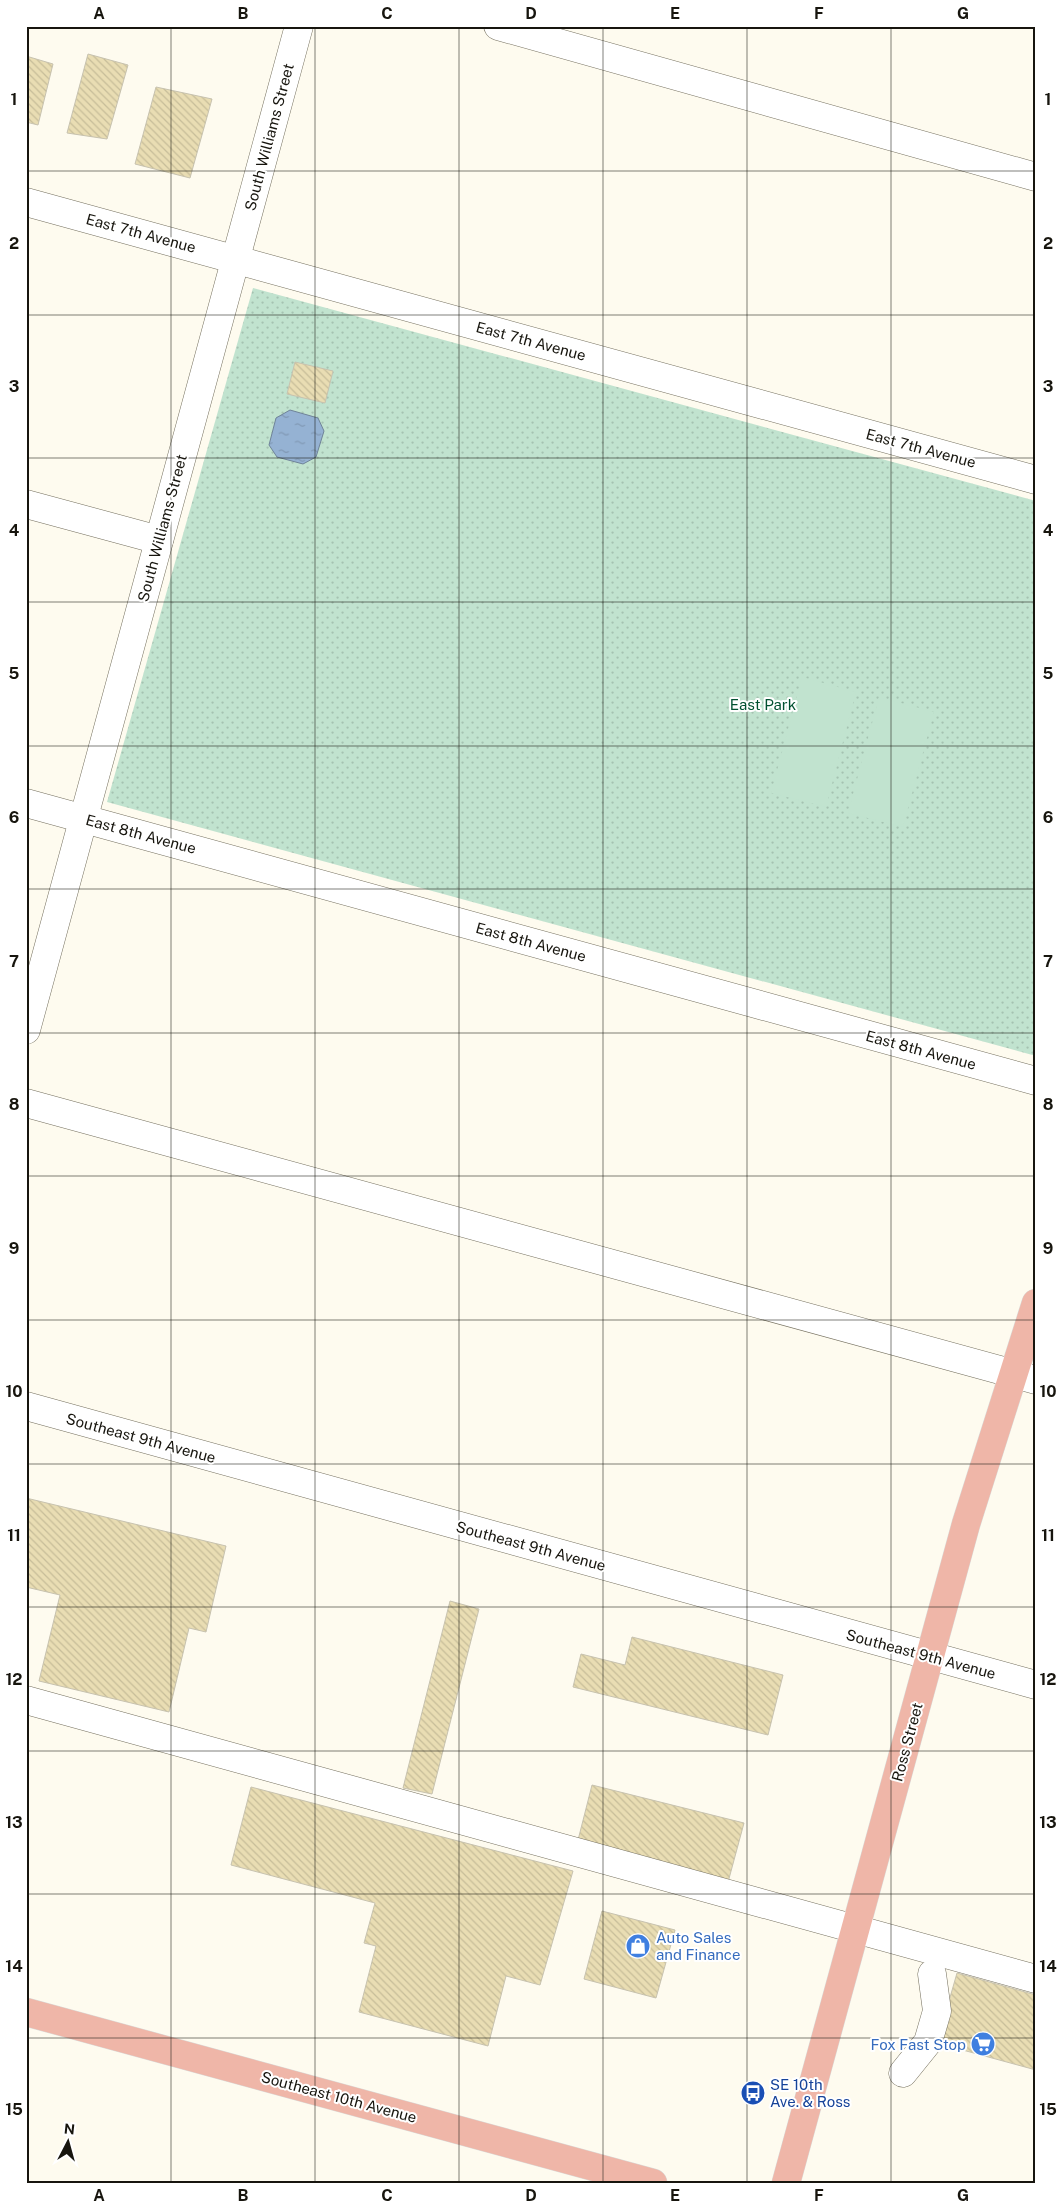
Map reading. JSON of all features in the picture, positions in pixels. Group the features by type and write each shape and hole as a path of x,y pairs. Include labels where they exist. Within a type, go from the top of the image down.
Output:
{"main road":[{"name":"Ross Street","path":"786,2183 857,1929 966,1524 1025,1377 1036,1303"},
{"name":"Southeast 10th Avenue","path":"26,2012 653,2183"}],"street":[{"name":"South Williams Street","path":"26,1030 300,26"},
{"path":"498,26 1036,177"},
{"name":"East 7th Avenue","path":"26,202 1036,480"},
{"path":"26,504 159,540"},
{"name":"East 8th Avenue","path":"26,803 1036,1081"},
{"path":"26,1103 1025,1377"},
{"name":"Southeast 9th Avenue","path":"26,1406 1036,1685"},
{"path":"26,1700 1036,1979"},
{"path":"903,2073 928,2042 937,2011 932,1974"}],"green space":[{"name":"East Park","path":"253,288 1036,501 1036,1056 107,802"},
{"path":"802,677 856,692 826,807 771,793"},
{"path":"879,697 934,712 903,827 848,813"}],"water":[{"path":"290,410 318,418 324,431 316,457 303,464 277,457 269,445 276,418"}],"building":[{"path":"88,54 128,65 107,139 67,133"},
{"path":"26,56 53,64 38,125 26,122"},
{"path":"156,87 212,99 190,178 135,164"},
{"path":"295,362 333,371 325,403 287,394"},
{"path":"26,1498 226,1546 206,1632 189,1628 169,1712 39,1681 60,1595 26,1587"},
{"path":"450,1601 479,1609 432,1794 403,1788"},
{"path":"632,1637 783,1675 768,1735 573,1687 581,1654 625,1665"},
{"path":"592,1785 744,1823 727,1886 576,1848"},
{"path":"251,1787 573,1871 540,1985 506,1976 488,2046 359,2012 376,1946 364,1943 375,1903 231,1865"},
{"path":"602,1911 675,1930 656,1998 584,1979"},
{"path":"957,1973 1036,1995 1036,2070 937,2043"}],"place":[{"name":"Auto Sales and Finance","path":"638,1946"},
{"name":"Fox Fast Stop","path":"983,2044"},
{"name":"SE 10th Ave. & Ross","path":"753,2093"}]}
